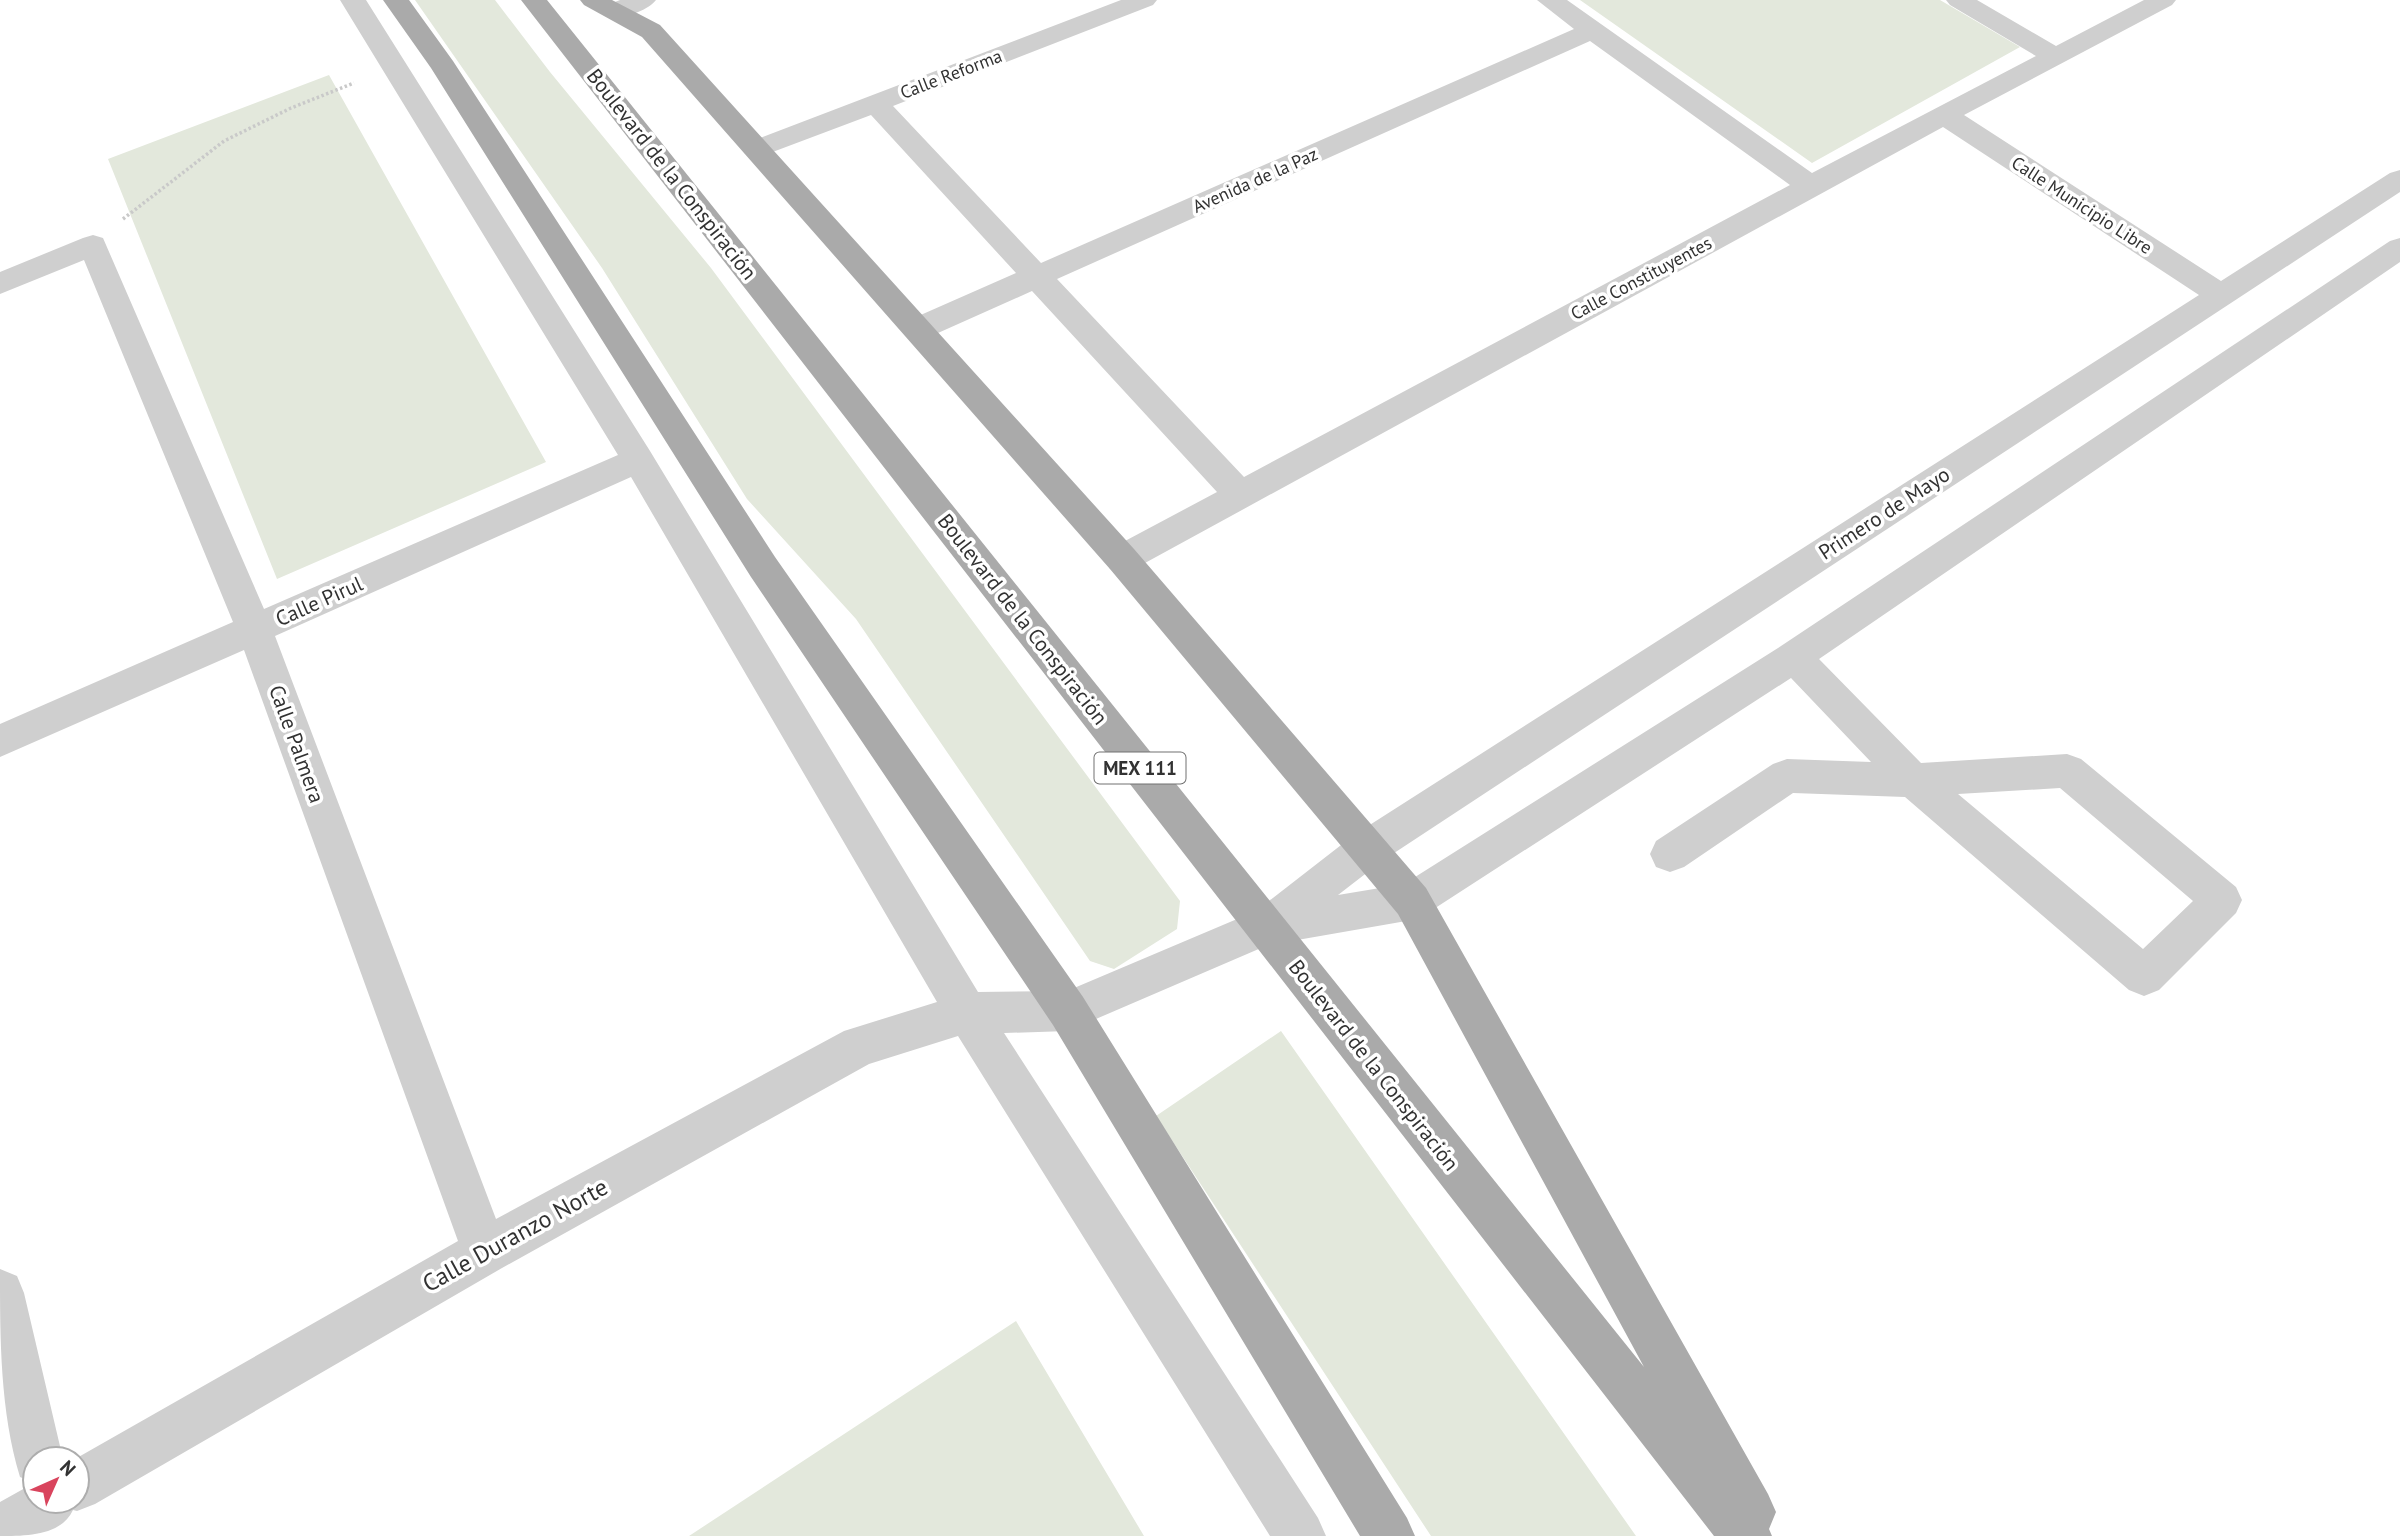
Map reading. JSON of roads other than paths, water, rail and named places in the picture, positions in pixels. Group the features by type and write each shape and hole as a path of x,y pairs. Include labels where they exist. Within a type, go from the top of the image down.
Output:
{"main road":[{"path":"396,0 444,67 763,567 1068,1011 1389,1536"},
{"name":"Boulevard de la Conspiración","path":"534,0 1746,1536"},
{"path":"617,4 651,31 1122,559 1412,901 1763,1536"}],"street":[{"path":"353,0 638,460 967,1013 1300,1536"},
{"name":"Calle Reforma","path":"757,149 1144,0"},
{"path":"1550,0 1811,186"},
{"path":"1959,0 2056,57"},
{"name":"Calle Constituyentes","path":"1122,559 1811,186 2163,0"},
{"name":"Avenida de la Paz","path":"918,329 1592,30"},
{"path":"875,103 1240,495"},
{"name":"Calle Municipio Libre","path":"1944,115 2221,295"},
{"name":"Primero de Mayo","path":"1265,926 1368,848 2400,179"},
{"name":"Calle Palmera","path":"0,284 93,244 254,629 485,1251"},
{"path":"1068,1011 1265,926 1412,901 1794,657 2400,248"},
{"name":"Calle Pirul","path":"0,741 638,460"},
{"path":"1670,854 1787,776 1913,780 2067,771 2222,900 2144,976 1913,780 1794,657"},
{"name":"Calle Duranzo Norte","path":"91,1468 859,1046 967,1013 1068,1011"},
{"path":"0,1293 40,1445"},
{"name":"Calle Duranzo Norte","path":"0,1531 21,1514"}]}
